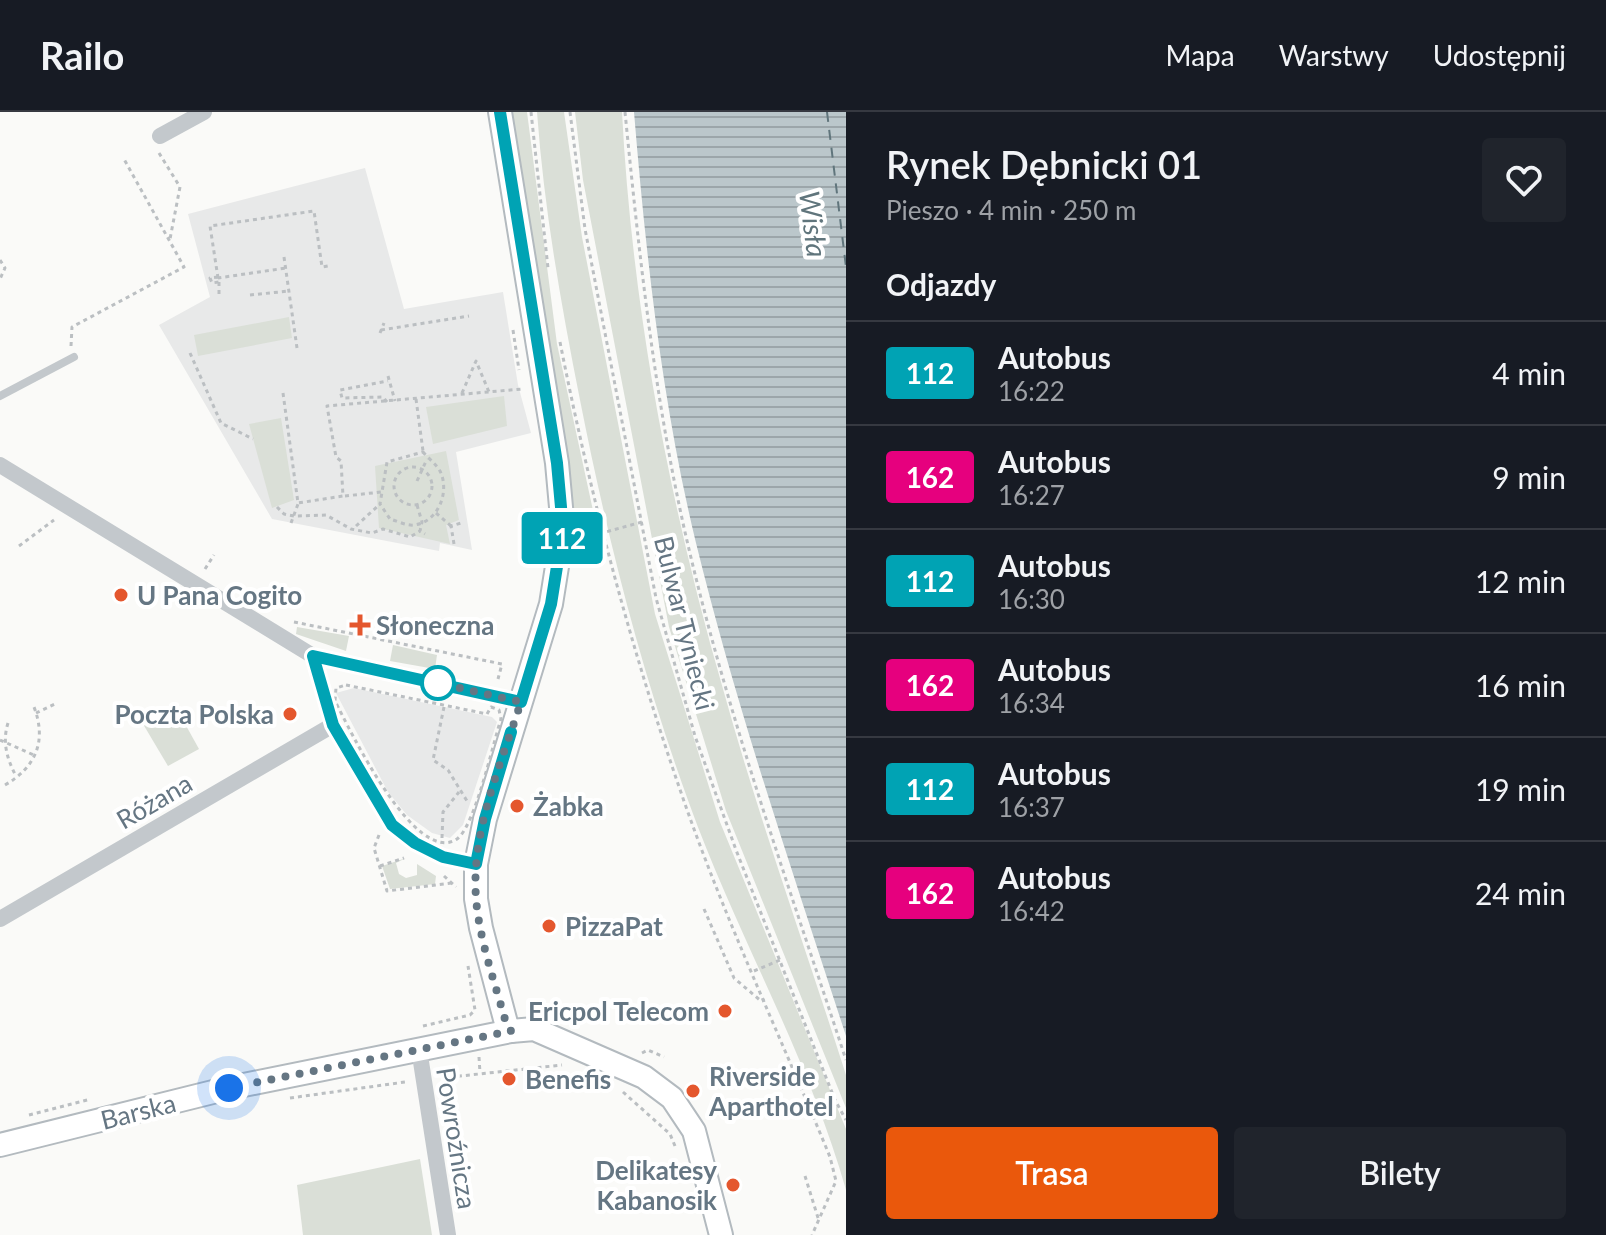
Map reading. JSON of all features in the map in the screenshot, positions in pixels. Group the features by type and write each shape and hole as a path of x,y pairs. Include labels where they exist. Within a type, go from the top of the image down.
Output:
{"street":[{"path":"157,141 204,112"},
{"path":"500,112 557,463 563,529 551,604 485,819 476,864 476,899 481,928 506,1023 644,1077 672,1098 694,1131 721,1235"},
{"path":"0,465 313,656 521,702"},
{"path":"313,656 333,725 392,825 415,843 443,857 476,864"},
{"name":"Różana","path":"0,919 333,725"},
{"name":"Barska","path":"0,1145 229,1088 523,1030"},
{"name":"Powroźnicza","path":"419,1049 448,1235"}],"lane":[{"path":"0,396 74,357"}],"path":[{"path":"531,112 549,277"},
{"name":"Bulwar Tyniecki","path":"570,112 585,229 656,598 695,736 835,1100 846,1120"},
{"path":"625,112 646,313 685,531 726,688 846,1060"},
{"path":"157,141 180,187 170,241"},
{"path":"59,352 71,345 72,327 184,267 124,159"},
{"path":"219,294 210,226 314,211 322,267 328,266"},
{"path":"284,257 297,348"},
{"path":"0,260 5,268 0,279"},
{"path":"218,279 286,268"},
{"path":"250,295 289,291"},
{"path":"384,323 380,332 469,316"},
{"path":"559,335 603,533 634,651 682,794 830,1157 836,1181 812,1235"},
{"path":"190,353 221,423 253,439"},
{"path":"462,395 476,361 489,392"},
{"path":"387,402 383,397 342,398 340,390 388,378 395,401"},
{"path":"343,496 341,461 336,457 327,406 522,389"},
{"path":"283,393 298,503 291,523"},
{"path":"416,399 423,452 439,469 445,484 442,503 422,522 413,525 390,519 380,504 387,462 423,452"},
{"path":"330,464 336,457"},
{"path":"417,481 428,458"},
{"path":"407,466 423,469 431,477 432,492 426,501 417,505 399,499 394,490 396,477 407,466"},
{"path":"298,503 381,492"},
{"path":"356,526 380,504"},
{"path":"277,507 294,516 326,515 351,529 372,533 383,529 410,537 420,531 422,522 417,505"},
{"path":"435,512 451,526 454,544"},
{"path":"19,546 57,519"},
{"path":"577,540 642,522"},
{"path":"451,526 461,523"},
{"path":"420,531 425,534"},
{"path":"193,565 204,570 214,555"},
{"path":"285,619 502,664 497,683"},
{"path":"346,685 444,705 487,714 491,707 499,710 501,719 474,804 458,838 443,841 430,837 387,796 335,701 336,688 346,685"},
{"path":"36,713 55,704"},
{"path":"444,705 433,760 448,770 459,792 474,804"},
{"path":"5,785 17,778 36,756 40,736 34,707"},
{"path":"8,723 5,743 8,760 17,778"},
{"path":"0,740 36,756"},
{"path":"443,841 443,812 459,792"},
{"path":"373,827 391,843"},
{"path":"379,835 374,848 387,891 453,883"},
{"path":"380,866 411,856 401,850"},
{"path":"432,869 457,888"},
{"path":"704,909 734,978 761,1001 765,1000"},
{"path":"753,971 780,960"},
{"path":"467,964 475,1010"},
{"path":"479,1050 480,1073"},
{"path":"648,1050 664,1057"},
{"path":"437,1088 439,1078 560,1065 574,1070"},
{"path":"287,1099 415,1081"},
{"path":"615,1085 670,1134 676,1149"},
{"path":"805,1176 819,1221"}],"shaded area":[{"path":"510,112 527,112 557,344 597,529 573,529 563,436"},
{"path":"537,112 564,112 582,237 655,614 720,822 846,1129 846,1190 812,1091 689,803 641,654 590,451 573,364 549,220"},
{"path":"575,112 622,112 634,258 644,331 686,548 737,738 846,1075 846,1108 726,811 669,627 583,180"},
{"path":"365,168 404,309 503,292 518,385 531,433 456,452 472,550 440,543 439,551 272,519 159,325 210,297 188,214"},
{"path":"289,317 292,338 198,356 194,335"},
{"path":"504,396 507,426 433,444 426,407"},
{"path":"281,418 294,500 272,508 249,424"},
{"path":"446,451 459,520 446,525 450,544 379,528 375,466"},
{"path":"297,627 349,636 346,651 296,634"},
{"path":"393,645 437,655 435,669 390,661"},
{"path":"354,688 492,717 497,722 463,825 450,838 432,833 407,815 388,792 336,693"},
{"path":"174,704 199,749 168,766 143,724"},
{"path":"406,858 396,863 399,874 406,878 417,875 417,864 436,876 435,884 390,889 382,866"},
{"path":"420,1159 432,1235 303,1235 297,1185"}],"water":[{"name":"Wisła","path":"634,112 846,112 846,1036 748,729 696,543 674,437 657,329"}],"ferry route":[{"path":"827,112 846,267"}],"bus line":[{"name":"112","path":"500,112 557,463 563,529 551,604 521,702 313,656 321,694 333,725 392,825 415,843 443,857 476,864 485,819 511,732"}],"place":[{"name":"U Pana Cogito","path":"121,595"},
{"name":"Słoneczna","path":"360,625"},
{"name":"Poczta Polska","path":"290,714"},
{"name":"Żabka","path":"517,806"},
{"name":"PizzaPat","path":"549,926"},
{"name":"Ericpol Telecom","path":"725,1011"},
{"name":"Benefis","path":"509,1079"},
{"name":"Riverside Aparthotel","path":"693,1091"},
{"name":"Delikatesy Kabanosik","path":"733,1185"}],"route":[{"path":"229,1088 511,1031 506,1023 481,928 476,899 476,864 485,819 521,702 438,683"}]}
